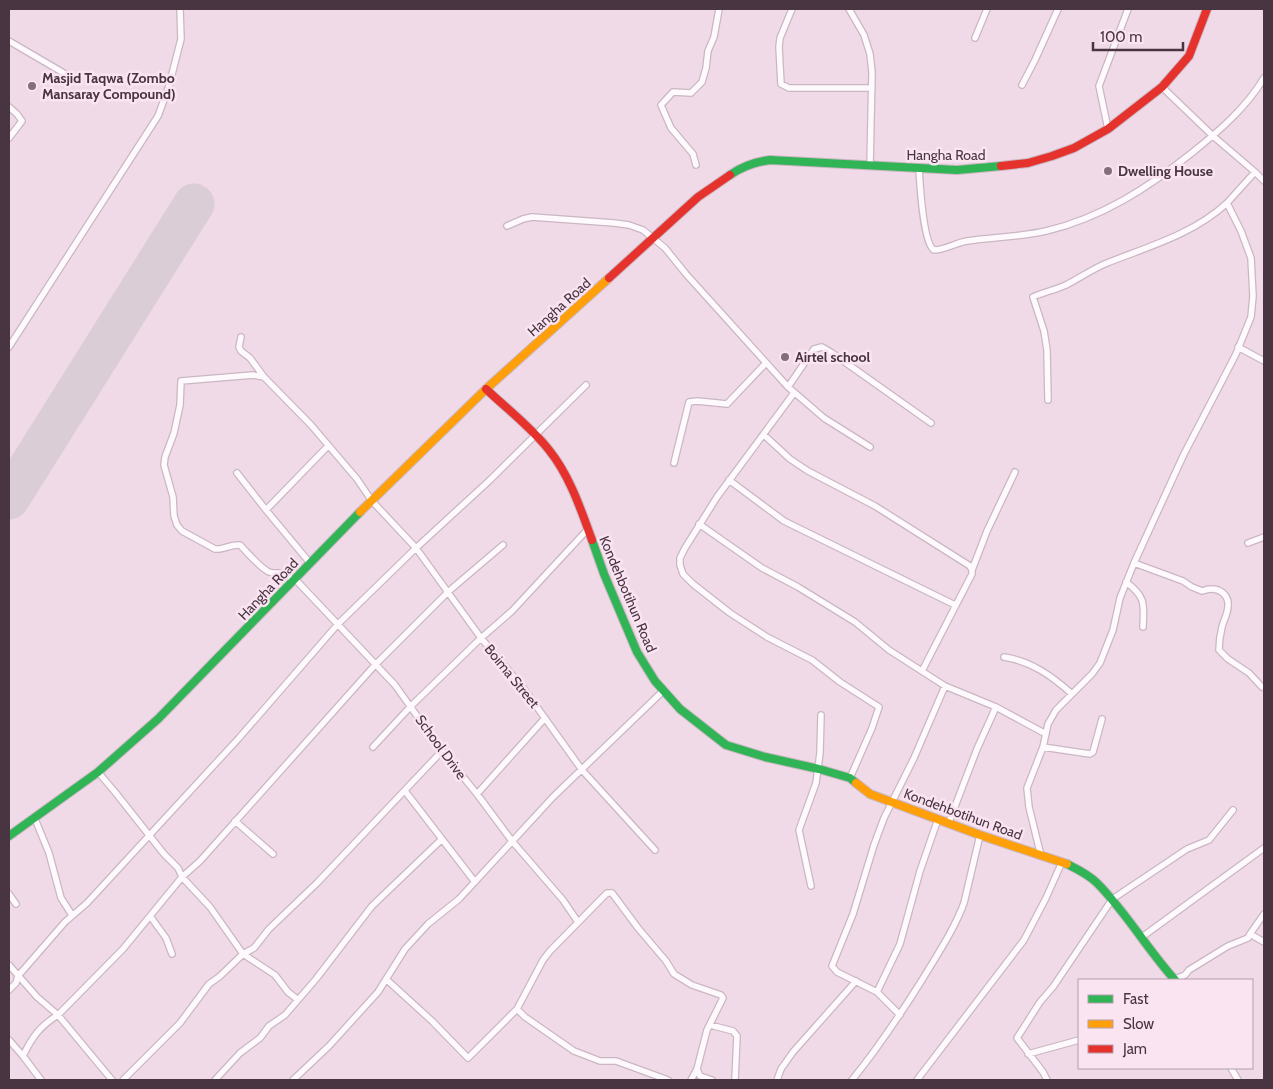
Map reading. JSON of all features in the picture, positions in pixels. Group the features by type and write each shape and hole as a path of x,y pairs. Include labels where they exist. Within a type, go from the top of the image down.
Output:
{"main road":[{"name":"Hangha Road","path":"9,836 98,772 158,719 310,563 486,389 698,197 742,167 754,162 770,160 957,170 1028,163 1074,148 1108,129 1162,87 1188,56 1207,9"},
{"name":"Kondehbotihun Road","path":"486,389 535,434 550,451 564,472 637,652 647,669 680,709 726,745 765,757 850,778 870,794 980,835 1062,862 1090,877 1142,937 1157,960 1174,979"}],"street":[{"path":"9,347 158,116 169,86 181,39 180,9"},
{"path":"696,165 693,154 670,128 661,105 673,92 690,93 702,82 708,51 714,38 719,9"},
{"path":"792,9 778,47 782,84 790,88 872,88"},
{"path":"849,9 868,44 872,72 870,166"},
{"path":"974,38 987,9"},
{"path":"1022,85 1058,9"},
{"path":"1108,129 1099,86 1128,9"},
{"path":"9,41 74,79"},
{"path":"919,169 929,245 934,250 963,242 1047,231 1109,209 1158,180 1213,136 1240,110 1264,78"},
{"path":"1162,87 1264,181"},
{"path":"9,107 22,121 9,138"},
{"path":"1048,400 1047,350 1044,331 1033,297 1067,284 1107,263 1161,242 1206,220 1217,213 1255,172"},
{"path":"1041,856 1029,807 1027,788 1052,717 1100,663 1113,630 1120,598 1134,563 1184,454 1248,326 1253,308 1252,269 1248,246 1226,203"},
{"path":"507,226 532,217 614,223 643,230 665,248 686,274 794,393 824,418 870,447"},
{"name":"Boima Street","path":"241,337 239,347 241,351 257,366 264,377 357,479 372,501 416,548 482,638 524,689 582,770 655,850"},
{"path":"788,387 814,349 822,347 931,423"},
{"path":"1238,347 1264,361"},
{"path":"674,463 689,402 727,404 766,363"},
{"name":"School Drive","path":"264,377 253,375 181,381 180,404 173,437 165,457 165,472 177,525 182,532 214,549 240,545 268,571 286,573 338,624 395,685 442,752 578,922"},
{"path":"9,990 16,983 18,976 65,922 87,903 239,738 338,624 416,548 490,480 586,385"},
{"path":"794,393 729,480 680,558 680,565 683,574 711,600 767,637 812,660 840,682 879,707 850,778"},
{"path":"764,435 790,459 808,471 875,506 970,566 972,570"},
{"path":"266,510 328,446"},
{"path":"922,671 972,574 987,531 1015,472"},
{"path":"237,473 310,563"},
{"path":"729,480 784,521 955,605"},
{"path":"700,524 762,568 798,587 855,622 889,650 945,686 996,707 1046,734"},
{"path":"373,748 411,706 512,611 588,529"},
{"path":"1248,543 1264,537"},
{"path":"23,1056 32,1038 50,1020 58,1016 123,949 182,877 200,861 375,665 449,591 503,545"},
{"path":"1134,563 1183,581 1202,591 1209,588 1219,589 1226,594 1228,610 1219,639 1219,650 1262,687"},
{"path":"1126,582 1136,589 1143,599 1144,627"},
{"path":"1004,658 1015,659 1038,668 1051,676 1072,694"},
{"path":"900,1015 877,992 836,972 832,966 853,914 874,845 927,731 945,686"},
{"path":"293,1080 359,1013 387,980 405,949 428,924 459,899 553,798 664,691"},
{"path":"948,822 996,707"},
{"path":"811,886 798,830 810,801 819,769 822,737 821,716"},
{"path":"477,794 545,718"},
{"path":"1043,747 1090,754 1093,752 1102,718"},
{"path":"123,1080 180,1023 209,984 220,977 243,954 254,948 269,929 318,884 442,752"},
{"path":"98,772 116,792 148,835 178,868 182,877 210,907 243,954 274,975 288,992 297,999"},
{"path":"406,791 475,882"},
{"path":"1047,1080 1017,1038 1040,1002 1053,987 1111,900 1187,849 1209,840 1233,810"},
{"path":"34,819 49,853 62,898 72,916"},
{"path":"877,992 900,944 920,871 938,819"},
{"path":"235,821 273,854"},
{"path":"852,1080 876,1051 900,1015 935,960 961,913 980,835"},
{"path":"215,1080 240,1053 260,1038 269,1026 285,1015 316,979 372,906 442,839"},
{"path":"1142,937 1264,848"},
{"path":"917,1080 1024,940 1062,862"},
{"path":"387,980 432,1021 468,1058 517,1009 542,960 604,896 612,893 666,961 674,974 692,985 721,995 723,998 710,1025 703,1043 697,1069 691,1080"},
{"path":"9,894 16,904"},
{"path":"1177,979 1228,946 1248,938 1264,914"},
{"path":"150,916 166,938 172,954"},
{"path":"1250,934 1264,942"},
{"path":"9,965 36,997 58,1016 112,1080"},
{"path":"777,1080 781,1069 792,1052 856,981"},
{"path":"517,1009 525,1017 574,1050 600,1061 616,1061 668,1080"},
{"path":"710,1025 733,1031 736,1036 735,1080"},
{"path":"9,1040 41,1080"},
{"path":"1028,1054 1078,1040"},
{"path":"697,1069 700,1076 712,1080"},
{"path":"1231,1069 1238,1080"}],"runway":[{"path":"9,499 194,204"}],"traffic: fast":[{"path":"730,175 749,165 770,160 957,170 1001,166"},
{"path":"9,836 98,772 158,719 360,512"},
{"path":"592,540 604,574 637,652 655,681 680,709 726,745 765,757 850,778 856,783"},
{"path":"1067,864 1090,877 1108,894 1174,979"}],"traffic: slow":[{"path":"360,512 486,389 609,278"},
{"path":"856,783 870,794 980,835 1067,864"}],"traffic: jam":[{"path":"1001,166 1028,163 1052,156 1074,148 1108,129 1162,87 1189,56 1207,9"},
{"path":"609,278 698,197 730,175"},
{"path":"486,389 519,418 549,450 563,471 574,494 592,540"}],"place":[{"name":"Masjid Taqwa (Zombo Mansaray Compound)","path":"32,86"},
{"name":"Dwelling House","path":"1108,171"},
{"name":"Airtel school","path":"785,357"}]}
